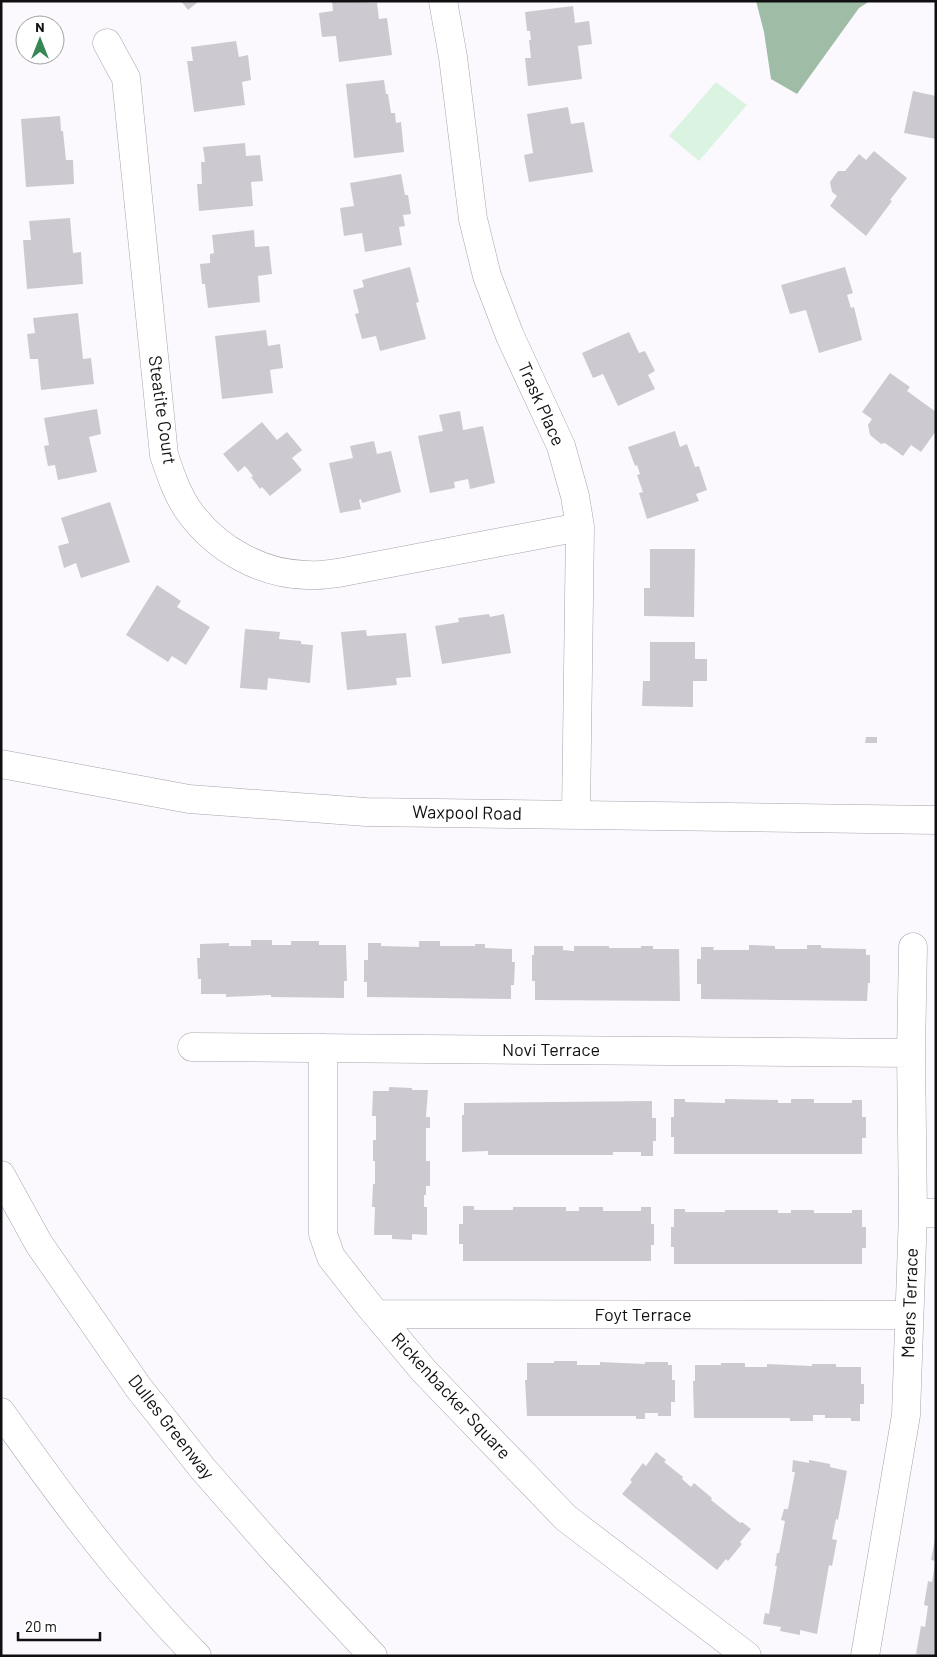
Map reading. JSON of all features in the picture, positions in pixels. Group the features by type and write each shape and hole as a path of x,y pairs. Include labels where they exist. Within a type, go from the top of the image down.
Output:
{"main road":[{"name":"Trask Place","path":"443,1 453,57 473,219 487,276 510,336 561,446 576,496 580,527 576,814"},
{"name":"Steatite Court","path":"108,42 126,78 164,455 174,486 191,514 215,540 241,557 273,570 306,575 338,574 580,527"},
{"name":"Waxpool Road","path":"1,764 189,799 366,812 936,820"},
{"name":"Mears Terrace","path":"865,1656 906,1414 909,1315 924,1213 911,1053 913,947"},
{"name":"Novi Terrace","path":"192,1047 911,1053"},
{"name":"Rickenbacker Square","path":"323,1048 323,1234 331,1256 424,1371 566,1518 746,1656"},
{"name":"Dulles Greenway","path":"1,1175 39,1244 138,1388 216,1484 274,1550 373,1656"},
{"name":"Foyt Terrace","path":"376,1314 909,1315"},
{"path":"1,1412 50,1482 112,1560 197,1656"}],"shaded area":[{"path":"756,1 870,1 859,8 797,94 771,79 764,32"},
{"path":"716,82 747,105 699,161 669,136"}],"building":[{"path":"181,1 199,1 188,10"},
{"path":"332,1 377,3 379,19 387,18 392,55 339,62 336,36 322,37 319,13 333,11"},
{"path":"573,6 575,23 589,21 592,44 578,46 582,79 528,86 525,58 531,58 529,40 531,40 530,31 527,31 525,12"},
{"path":"236,41 239,57 248,55 251,80 242,82 245,105 194,112 187,61 193,61 191,47"},
{"path":"384,80 391,113 395,113 396,123 401,122 404,152 354,158 346,84"},
{"path":"913,91 936,96 936,139 904,133"},
{"path":"568,107 571,124 584,122 593,172 529,182 524,155 533,153 527,114"},
{"path":"60,116 66,160 73,160 74,184 26,187 21,119"},
{"path":"245,143 246,156 260,155 263,181 251,182 253,206 199,211 197,184 202,184 201,162 205,162 203,147"},
{"path":"874,151 907,178 866,236 830,206 837,196 832,192 830,182 838,171 845,171 859,154 866,160"},
{"path":"401,174 405,195 408,195 411,214 403,215 405,226 399,227 402,245 365,252 362,233 344,236 340,208 354,206 350,183"},
{"path":"70,218 73,253 81,252 83,284 27,289 23,240 31,240 29,221"},
{"path":"254,230 255,247 269,246 272,274 258,276 260,302 208,308 205,284 202,284 200,264 210,263 210,254 214,253 212,235"},
{"path":"410,267 419,302 416,303 426,339 380,351 376,336 362,339 355,314 359,313 353,290 364,287 362,280"},
{"path":"845,267 853,293 847,295 851,308 854,307 862,340 819,353 806,310 790,314 781,285"},
{"path":"78,313 83,359 91,358 94,384 41,390 38,359 30,359 27,334 35,333 33,318"},
{"path":"266,330 268,346 280,344 283,368 270,370 273,393 222,399 215,336"},
{"path":"629,332 639,353 645,351 655,371 648,375 655,389 618,406 603,374 593,378 582,353"},
{"path":"890,373 910,387 907,391 936,412 936,431 921,452 911,445 903,456 885,443 881,444 870,435 868,425 872,419 862,412"},
{"path":"97,409 101,434 89,437 97,472 58,480 55,465 48,466 44,446 49,445 44,418"},
{"path":"460,411 463,430 483,426 495,483 470,489 468,479 454,482 455,488 430,493 418,436 443,431 439,415"},
{"path":"262,422 277,440 287,432 302,450 292,458 302,470 270,496 262,487 260,489 245,466 238,472 223,454"},
{"path":"675,431 680,447 687,444 695,467 699,466 707,490 696,494 699,501 647,519 639,493 643,492 637,475 640,474 628,447"},
{"path":"374,441 377,454 391,451 401,492 362,503 361,499 359,500 361,509 340,513 329,463 353,458 350,446"},
{"path":"110,502 130,562 81,578 76,563 64,568 58,546 69,543 61,518"},
{"path":"650,549 695,549 694,617 644,616 644,588 650,588"},
{"path":"157,585 181,601 177,607 210,627 186,665 172,656 168,662 126,635"},
{"path":"489,614 490,617 504,614 511,653 442,664 435,626 459,622 458,618"},
{"path":"245,629 280,632 279,639 301,641 301,644 313,645 310,683 268,678 267,690 240,688"},
{"path":"366,630 367,636 406,633 411,677 396,678 397,685 347,690 341,632"},
{"path":"650,642 695,642 695,659 707,659 707,681 693,681 693,707 642,706 643,681 650,681"},
{"path":"866,737 877,737 877,743 865,743"},
{"path":"251,940 272,940 272,945 291,945 291,941 319,941 319,945 346,945 347,981 344,981 344,998 271,997 271,995 226,997 226,994 201,994 201,979 198,979 197,958 200,958 200,944 229,943 229,946 251,946"},
{"path":"419,941 440,941 440,946 475,946 475,944 485,944 485,948 512,949 512,962 515,962 514,985 511,985 511,999 367,997 367,982 364,982 364,960 368,960 368,943 381,943 381,946 419,947"},
{"path":"749,945 775,946 775,949 807,949 807,945 821,945 821,948 866,949 866,955 870,955 870,983 868,983 867,1001 701,999 701,984 697,984 697,959 701,959 701,947 714,947 713,950 749,950"},
{"path":"534,946 563,946 563,950 574,951 574,946 641,948 641,946 653,946 653,949 679,949 680,1001 535,1000 535,981 532,981"},
{"path":"389,1087 428,1090 426,1117 430,1117 430,1128 426,1128 426,1161 430,1161 430,1186 426,1186 426,1195 424,1195 424,1207 427,1207 427,1235 412,1234 412,1240 392,1239 392,1235 374,1235 375,1207 372,1207 375,1161 373,1161 373,1140 376,1140 376,1116 372,1116 373,1091 389,1091"},
{"path":"674,1099 685,1099 685,1102 725,1103 725,1099 778,1100 778,1103 791,1103 791,1099 814,1099 814,1103 852,1103 852,1100 862,1100 862,1117 866,1117 866,1138 862,1138 862,1154 674,1154 674,1137 671,1137 671,1117 674,1117"},
{"path":"652,1101 652,1118 656,1118 656,1141 653,1141 653,1156 641,1156 641,1152 613,1152 613,1155 488,1155 488,1151 462,1152 462,1115 464,1115 464,1103"},
{"path":"463,1206 474,1206 474,1210 513,1210 513,1207 566,1207 566,1211 579,1211 579,1207 603,1207 603,1211 641,1211 641,1207 651,1207 651,1224 654,1224 654,1245 651,1245 651,1261 463,1261 463,1244 459,1244 459,1224 463,1224"},
{"path":"674,1209 685,1209 685,1212 778,1210 778,1213 791,1213 791,1210 814,1210 814,1213 852,1213 852,1210 862,1210 862,1227 866,1227 866,1248 862,1248 862,1264 674,1264 674,1247 671,1247 671,1227 674,1227"},
{"path":"554,1361 577,1361 577,1365 600,1365 600,1362 645,1364 645,1362 668,1362 668,1365 672,1365 672,1380 675,1380 675,1402 671,1402 671,1416 645,1413 645,1419 636,1419 636,1416 527,1416 525,1380 527,1380 527,1363 554,1363"},
{"path":"721,1363 745,1363 745,1367 767,1367 767,1364 812,1366 812,1364 836,1364 836,1367 861,1367 861,1384 864,1384 864,1404 860,1404 860,1421 851,1421 851,1418 825,1418 825,1415 813,1415 813,1421 790,1421 790,1418 694,1418 693,1381 695,1381 695,1365 721,1365"},
{"path":"656,1452 691,1487 694,1483 712,1498 711,1500 740,1523 742,1522 751,1529 728,1561 726,1559 717,1570 622,1494 632,1482 630,1480 643,1463 646,1466"},
{"path":"793,1460 809,1463 809,1460 830,1464 830,1467 847,1471 838,1520 836,1519 832,1539 837,1540 832,1566 829,1565 817,1634 800,1630 800,1635 780,1631 781,1627 763,1624 765,1613 769,1614 777,1566 775,1566 777,1553 779,1553 785,1521 781,1520 784,1509 788,1509 795,1472 792,1472"},
{"path":"936,1539 936,1561 931,1560"},
{"path":"935,1564 936,1656 927,1656 916,1654 921,1626 925,1627 928,1606 924,1605 928,1581 932,1582"}]}
